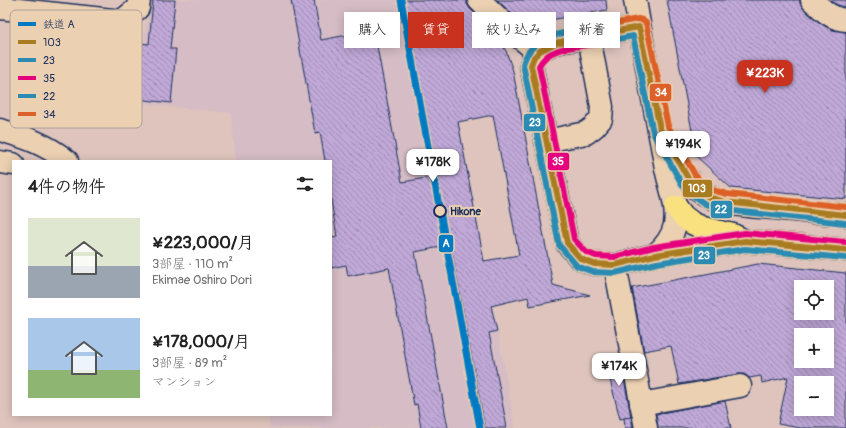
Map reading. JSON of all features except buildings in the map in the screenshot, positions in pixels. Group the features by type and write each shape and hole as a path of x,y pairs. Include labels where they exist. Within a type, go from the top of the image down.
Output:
{"main road":[{"path":"660,129 689,180 700,191 709,197 725,202 747,205 846,215"},
{"path":"676,207 683,216 699,227 733,235 745,241 846,250"}],"street":[{"path":"136,10 138,8 139,0"},
{"path":"478,0 499,20 538,52"},
{"path":"635,0 639,27 660,129 666,170 676,207 675,225 672,235 664,248 655,255"},
{"path":"812,0 828,15 838,20 846,20"},
{"path":"0,8 10,10"},
{"path":"620,31 639,27"},
{"path":"564,41 543,48 533,59 531,66 567,243 581,258 594,264 615,265 655,255 745,241"},
{"path":"546,141 586,133 594,128 601,119 602,107 591,48"},
{"path":"0,130 30,138 55,152 66,160"},
{"path":"0,162 12,164"},
{"path":"615,265 646,428"},
{"path":"641,404 740,386"}],"shaded area":[{"path":"150,0 437,0 439,12 408,12 408,48 446,48 515,428 270,428 268,416 332,416 332,160 236,160 231,113 142,104 142,59"}],"rail line":[{"name":"A","path":"401,0 480,428"}],"transit line":[{"name":"34","path":"620,22 638,19 646,23 668,126 695,175 705,185 712,190 727,194 846,207"},
{"name":"103","path":"846,215 725,202 709,197 700,191 689,180 660,129 639,27 555,43 540,51 534,57 531,65 567,243 581,259 594,264 615,265 655,255 745,241 846,250"},
{"name":"23","path":"564,32 542,40 534,46 527,54 523,64 559,245 577,266 593,272 615,273 657,263 745,249 845,258"},
{"name":"22","path":"620,39 633,36 653,133 683,186 695,197 705,204 724,210 845,223"},
{"name":"35","path":"568,48 556,51 549,55 543,59 539,66 574,239 586,252 596,256 614,257 654,247 745,233 846,242"}],"place":[{"name":"Hikone","path":"440,211"}]}
